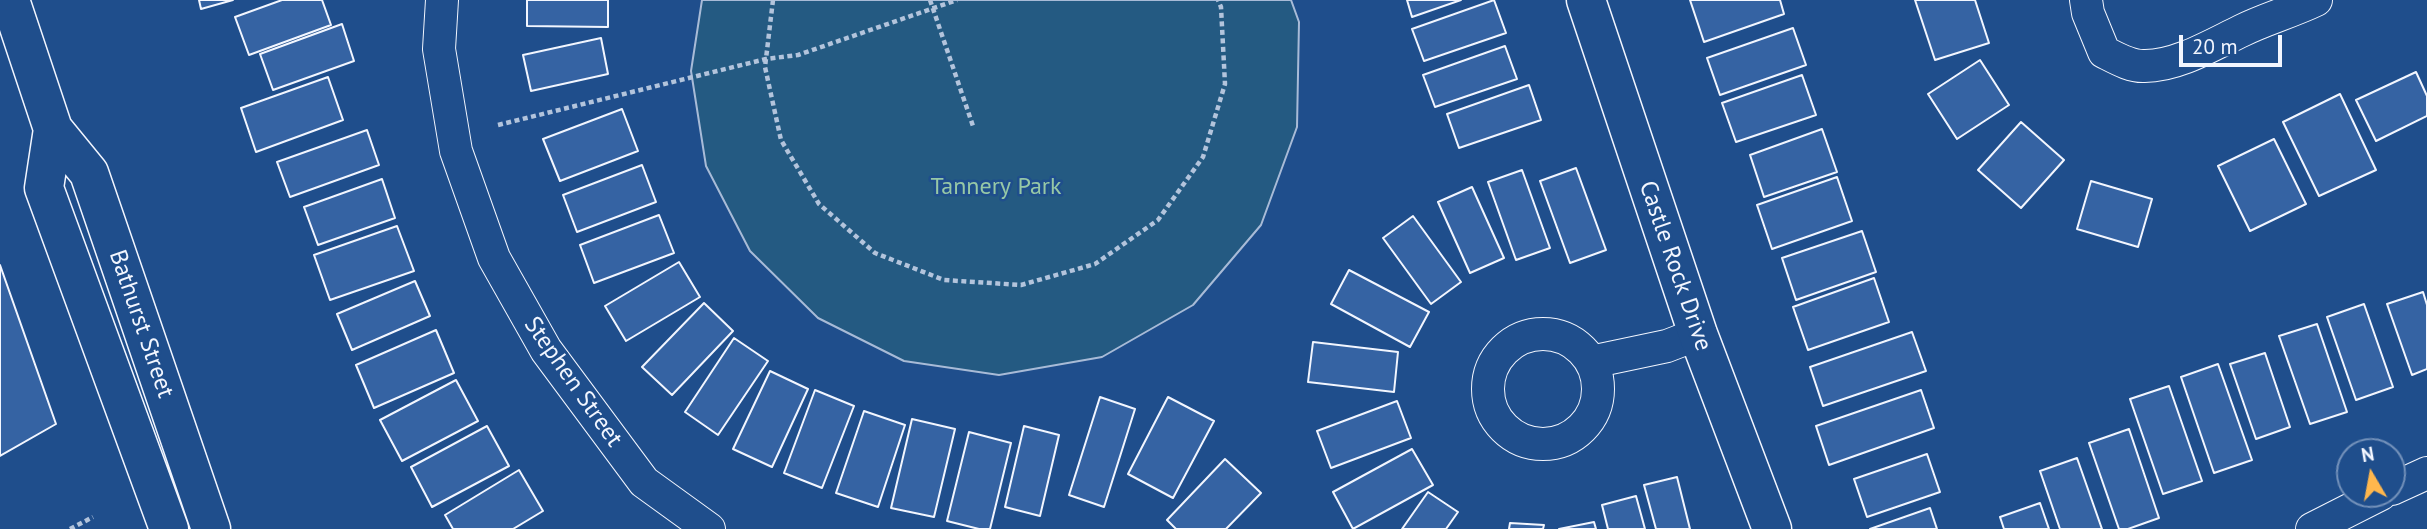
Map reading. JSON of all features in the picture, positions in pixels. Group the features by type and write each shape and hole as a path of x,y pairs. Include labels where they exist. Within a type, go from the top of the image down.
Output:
{"main road":[{"name":"Bathurst Street","path":"10,0 52,129 89,173 211,529"},
{"name":"Castle Rock Drive","path":"1586,0 1698,334 1772,529"},
{"name":"Bathurst Street","path":"52,129 44,188 169,529"}],"street":[{"name":"Stephen Street","path":"442,0 439,49 456,151 494,258 545,350 644,482 709,529"},
{"path":"2086,0 2088,13 2104,52 2143,67 2173,62 2217,45 2241,31 2316,0"},
{"path":"1591,362 1667,346 1698,334"},
{"path":"2406,482 2427,472"},
{"path":"2312,529 2353,508"}],"path":[{"path":"773,0 765,67 781,140 819,204 875,253 944,281 1021,285 1095,264 1158,220 1203,157 1225,84 1221,7 1218,0"},
{"path":"930,0 973,126"},
{"path":"498,124 766,59 798,55 957,0"},
{"path":"70,529 93,517"}],"green space":[{"name":"Tannery Park","path":"702,0 1291,0 1299,22 1297,127 1261,225 1193,305 1102,357 999,375 904,361 818,318 750,251 706,166 691,71"}],"building":[{"path":"199,0 233,0 201,9"},
{"path":"282,0 322,0 331,25 249,55 235,17"},
{"path":"527,0 608,0 608,27 527,26"},
{"path":"1407,0 1461,0 1412,17"},
{"path":"1494,0 1506,33 1424,61 1412,29"},
{"path":"1690,0 1780,0 1784,14 1704,42"},
{"path":"1915,0 1975,0 1989,43 1935,60"},
{"path":"342,24 354,61 273,90 260,54"},
{"path":"1793,28 1806,65 1720,95 1707,58"},
{"path":"601,38 608,74 531,91 523,55"},
{"path":"1505,46 1517,79 1435,107 1423,75"},
{"path":"1980,60 2009,105 1957,139 1928,94"},
{"path":"2416,72 2427,96 2427,116 2376,141 2356,100"},
{"path":"1802,75 1816,115 1736,142 1722,103"},
{"path":"328,77 343,120 256,152 241,108"},
{"path":"1529,85 1541,120 1459,148 1447,114"},
{"path":"2340,94 2376,170 2319,196 2283,122"},
{"path":"622,109 638,151 560,181 543,139"},
{"path":"2021,122 2064,160 2021,208 1978,170"},
{"path":"1822,129 1837,172 1764,197 1750,155"},
{"path":"367,130 379,165 290,197 277,162"},
{"path":"2274,139 2306,204 2250,231 2218,166"},
{"path":"642,165 656,202 577,232 563,195"},
{"path":"1576,168 1606,250 1570,263 1540,181"},
{"path":"1522,170 1550,248 1516,260 1488,182"},
{"path":"1837,177 1852,221 1772,249 1757,205"},
{"path":"382,179 395,218 318,245 304,207"},
{"path":"2091,181 2152,199 2138,247 2077,229"},
{"path":"1472,187 1504,258 1470,273 1438,202"},
{"path":"659,215 674,253 594,283 580,245"},
{"path":"1413,216 1461,282 1431,304 1383,238"},
{"path":"397,226 414,271 330,300 314,255"},
{"path":"1862,231 1876,272 1796,300 1782,258"},
{"path":"679,262 700,297 626,341 605,306"},
{"path":"0,265 56,424 0,456"},
{"path":"1349,270 1429,312 1410,347 1331,304"},
{"path":"1874,278 1889,322 1808,350 1793,307"},
{"path":"415,281 430,316 352,350 337,314"},
{"path":"2423,292 2427,305 2427,369 2412,375 2387,304"},
{"path":"704,303 733,331 672,395 642,367"},
{"path":"2364,304 2393,387 2356,400 2327,317"},
{"path":"2317,324 2347,412 2310,424 2279,336"},
{"path":"436,330 454,373 374,408 356,365"},
{"path":"1912,332 1926,371 1823,406 1810,367"},
{"path":"734,338 768,361 718,435 685,412"},
{"path":"1313,342 1398,352 1394,392 1308,382"},
{"path":"2265,353 2290,427 2256,439 2230,364"},
{"path":"2218,364 2252,460 2214,473 2181,377"},
{"path":"770,371 808,389 772,467 733,449"},
{"path":"456,380 478,421 402,461 380,420"},
{"path":"2169,386 2202,481 2163,494 2130,399"},
{"path":"815,390 854,406 822,488 784,473"},
{"path":"1921,390 1934,428 1829,465 1816,426"},
{"path":"1100,397 1135,409 1104,507 1069,495"},
{"path":"1168,397 1214,421 1173,498 1128,474"},
{"path":"1397,401 1411,438 1331,468 1317,431"},
{"path":"864,411 905,425 878,507 836,493"},
{"path":"912,419 955,429 934,517 891,508"},
{"path":"487,426 509,466 432,507 411,467"},
{"path":"1024,426 1059,435 1040,516 1005,507"},
{"path":"2129,429 2159,518 2128,529 2119,529 2089,443"},
{"path":"969,432 1011,443 990,529 947,521"},
{"path":"1412,449 1433,485 1353,529 1333,492"},
{"path":"1927,454 1940,492 1867,517 1854,479"},
{"path":"2077,458 2102,529 2060,529 2040,471"},
{"path":"1225,459 1261,493 1226,529 1176,529 1167,520"},
{"path":"519,470 543,511 513,529 453,529 445,515"},
{"path":"1677,477 1690,529 1656,529 1644,485"},
{"path":"1428,492 1458,512 1446,529 1402,529"},
{"path":"1636,496 1645,529 1608,529 1602,505"},
{"path":"2040,503 2049,529 2004,529 2000,517"},
{"path":"1930,508 1937,529 1870,529"},
{"path":"1594,522 1596,529 1559,529"},
{"path":"1510,523 1544,525 1543,529 1509,529"}]}
